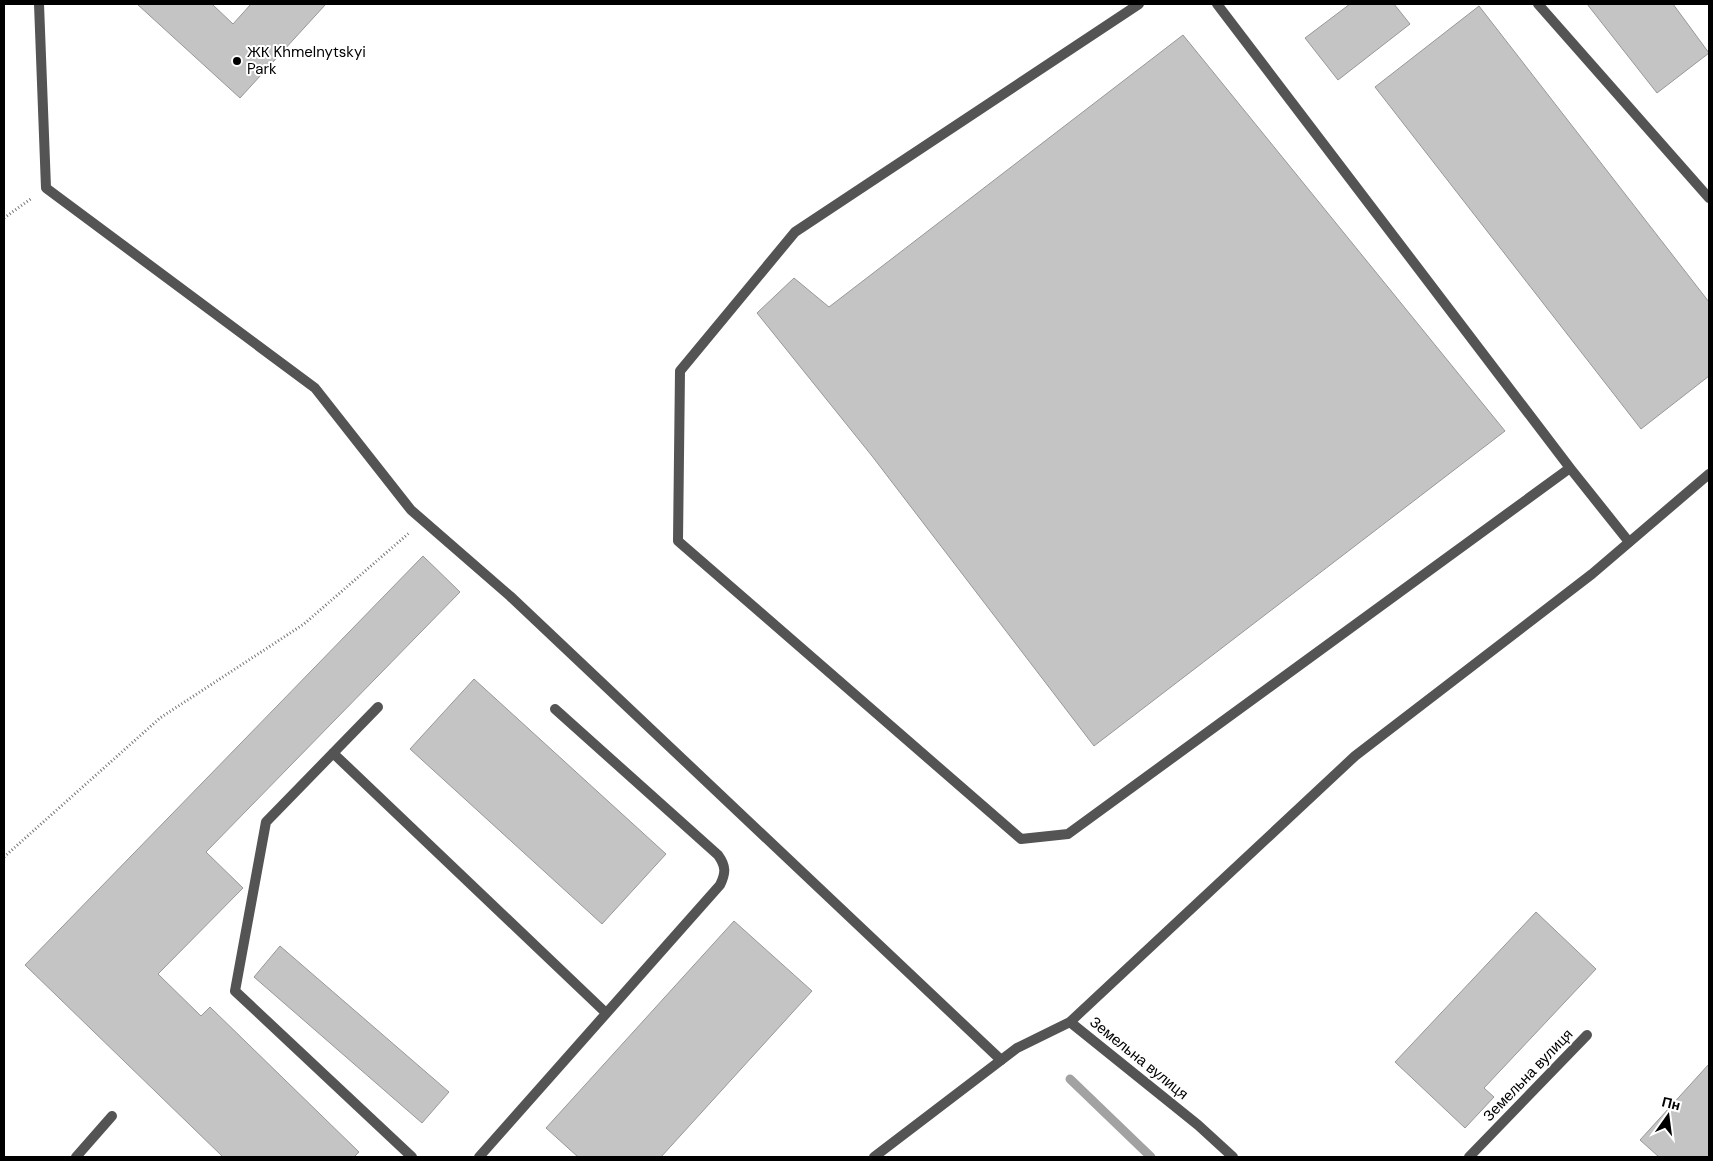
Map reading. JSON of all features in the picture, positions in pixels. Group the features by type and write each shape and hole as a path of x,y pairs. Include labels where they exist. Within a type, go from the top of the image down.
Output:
{"street":[{"path":"39,4 46,188 315,388 411,510 517,603 1001,1060"},
{"path":"1139,4 795,232 680,371 678,541 1021,839 1068,834 1570,468"},
{"path":"1217,4 1570,468 1629,542"},
{"path":"1538,4 1709,198"},
{"path":"1070,1022 1355,756 1592,574 1709,474"},
{"path":"378,707 266,822 235,991 412,1157"},
{"path":"479,1157 720,885 725,875 724,864 718,855 555,709"},
{"path":"333,753 606,1013"},
{"name":"Земельна вулиця","path":"874,1157 1017,1048 1070,1022 1198,1124 1233,1157"},
{"name":"Земельна вулиця","path":"1469,1157 1587,1035"},
{"path":"76,1157 112,1116"}],"path":[{"path":"4,218 46,188"},
{"path":"4,857 160,718 304,624 423,521"}],"building":[{"name":"ЖК Khmelnytskyi Park","path":"137,4 212,4 233,24 251,4 326,4 240,98"},
{"path":"1350,4 1394,4 1410,24 1338,80 1305,38"},
{"path":"1587,4 1673,4 1709,53 1657,93"},
{"path":"1479,6 1709,302 1709,376 1641,429 1375,87"},
{"path":"1183,35 1505,431 1094,746 872,456 757,313 794,278 829,307"},
{"path":"423,556 460,592 206,852 243,888 158,974 201,1016 210,1007 359,1152 354,1157 223,1157 25,965"},
{"path":"474,679 666,854 602,924 410,749"},
{"path":"1536,912 1596,969 1484,1088 1494,1097 1465,1128 1395,1062"},
{"path":"734,921 812,991 661,1157 578,1157 546,1128"},
{"path":"280,946 449,1092 422,1123 254,977"},
{"path":"1709,1064 1709,1157 1659,1157 1640,1140"}],"waterway":[{"path":"1070,1079 1151,1157"}],"place":[{"name":"ЖК Khmelnytskyi Park","path":"237,61"}]}
